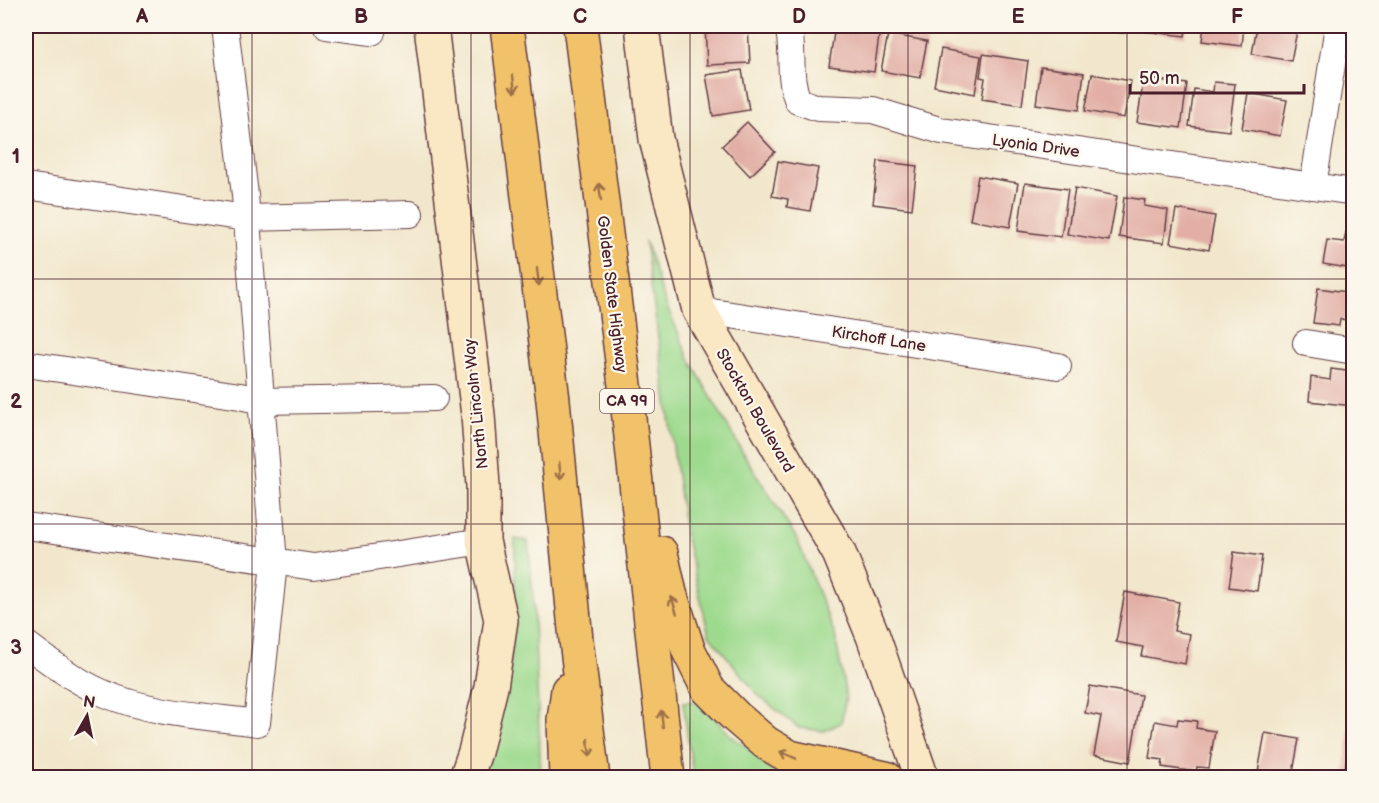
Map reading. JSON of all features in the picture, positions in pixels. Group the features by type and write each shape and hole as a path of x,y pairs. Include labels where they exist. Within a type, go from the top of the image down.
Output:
{"highway":[{"path":"507,26 554,400 576,640 593,777"},
{"name":"Golden State Highway","path":"579,26 628,409 668,777"},
{"path":"628,409 670,593 688,649 708,689 766,743 790,757 886,777"},
{"path":"566,777 564,720 576,640"}],"street":[{"path":"26,644 70,676 103,694 138,705 256,723 274,563 246,218 225,26"},
{"path":"327,26 372,32"},
{"name":"North Lincoln Way","path":"431,26 478,415 483,486 483,541 501,620 491,687 475,752 466,777"},
{"name":"Stockton Boulevard","path":"642,26 656,139 699,310 838,553 873,636 922,777"},
{"name":"Lyonia Drive","path":"788,26 792,39 791,85 798,101 818,108 873,110 942,131 1353,192"},
{"path":"1313,186 1338,26"},
{"path":"26,186 246,218 410,214"},
{"name":"Kirchoff Lane","path":"699,310 1058,366"},
{"path":"1306,343 1353,351"},
{"path":"26,364 262,400 434,398"},
{"path":"26,526 314,567 483,541"}],"green space":[{"path":"645,241 665,302 689,358 743,453 797,539 835,635 846,697 841,723 824,731 799,728 759,696 709,635 685,534"},
{"path":"515,539 528,541 533,596 541,777 482,778 510,669 515,604"},
{"path":"700,701 730,735 774,766 806,777 693,777 683,702"}],"building":[{"path":"705,26 748,26 750,63 707,65"},
{"path":"835,26 880,29 874,72 829,66"},
{"path":"1081,26 1123,26 1123,33 1081,28"},
{"path":"1137,26 1187,26 1185,36 1136,30"},
{"path":"1204,26 1244,26 1242,46 1202,41"},
{"path":"1257,26 1298,26 1291,61 1252,54"},
{"path":"888,34 927,41 920,78 881,71"},
{"path":"941,49 981,56 975,94 934,86"},
{"path":"983,54 1028,61 1022,105 982,99 985,78 980,77"},
{"path":"1041,67 1084,73 1079,110 1036,104"},
{"path":"742,70 749,110 713,116 706,75"},
{"path":"1092,74 1131,81 1124,118 1085,111"},
{"path":"1144,78 1187,84 1181,128 1137,122"},
{"path":"1214,82 1235,84 1229,131 1189,126 1194,89 1213,92"},
{"path":"1248,93 1287,100 1280,136 1242,129"},
{"path":"747,122 775,152 750,176 722,146"},
{"path":"778,161 818,168 810,211 787,207 788,199 772,196"},
{"path":"878,161 917,166 912,209 873,204"},
{"path":"978,176 1018,183 1010,227 970,220"},
{"path":"1025,183 1068,189 1061,237 1018,231"},
{"path":"1075,188 1117,196 1109,241 1067,234"},
{"path":"1124,197 1145,200 1144,206 1168,210 1164,243 1119,237"},
{"path":"1176,209 1215,216 1209,250 1170,243"},
{"path":"1346,232 1354,233 1354,269 1323,264 1327,240 1344,242"},
{"path":"1318,288 1354,293 1354,321 1340,319 1339,326 1313,323"},
{"path":"1331,369 1354,372 1353,406 1309,401 1311,377 1330,380"},
{"path":"1234,552 1262,556 1257,591 1229,587"},
{"path":"1125,592 1179,602 1174,631 1190,634 1185,664 1141,656 1143,647 1116,642"},
{"path":"1090,686 1141,695 1130,762 1094,755 1101,716 1085,713"},
{"path":"1178,719 1197,721 1196,728 1215,731 1209,768 1197,767 1196,772 1162,767 1163,760 1149,758 1155,721 1177,725"},
{"path":"1351,722 1354,722 1354,778 1344,778"},
{"path":"1265,733 1299,739 1292,778 1257,778"}]}
